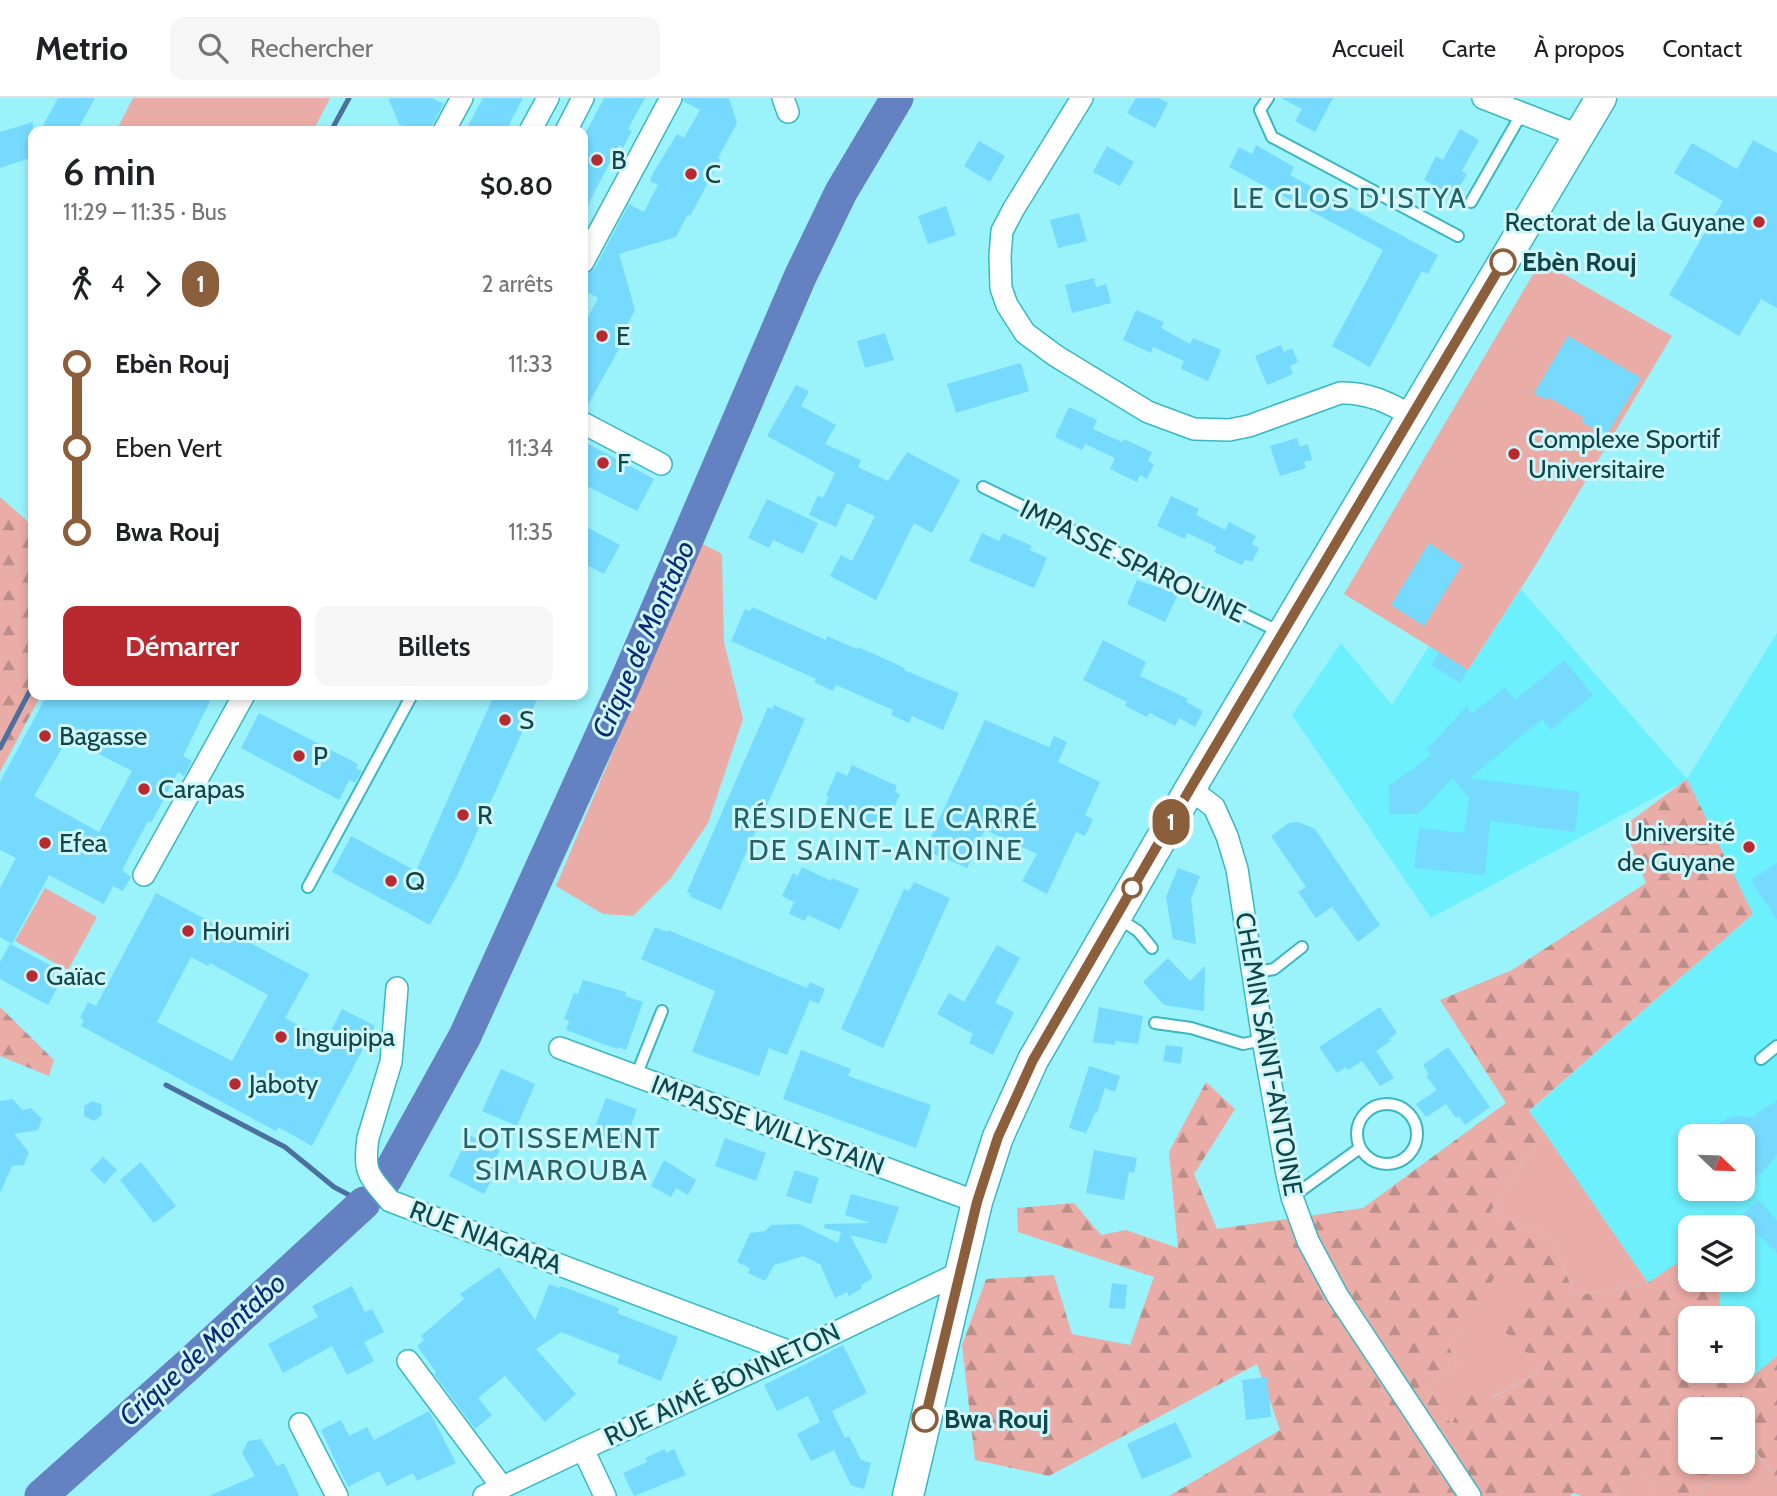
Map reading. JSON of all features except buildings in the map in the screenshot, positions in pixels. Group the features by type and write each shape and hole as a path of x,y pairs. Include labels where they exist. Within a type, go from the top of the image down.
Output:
{"main road":[{"path":"908,1496 977,1202 998,1137 1033,1060 1115,916 1601,98"}],"street":[{"path":"447,126 462,98"},
{"path":"533,126 548,98"},
{"path":"569,126 583,98"},
{"path":"588,253 671,98"},
{"path":"1082,98 1002,231 1001,288 1007,305 1026,333 1056,356 1147,412 1194,429 1229,430 1249,426 1340,393 1373,396 1413,416"},
{"path":"1483,98 1578,135"},
{"path":"588,426 661,464"},
{"path":"144,875 241,700"},
{"name":"CHEMIN SAINT-ANTOINE","path":"1190,789 1214,807 1227,836 1239,878 1262,1040 1292,1197 1308,1241 1337,1295 1470,1496"},
{"name":"RUE NIAGARA","path":"397,988 391,1062 366,1152 366,1171 390,1201 793,1353"},
{"name":"IMPASSE WILLYSTAIN","path":"560,1048 977,1202"},
{"name":"RUE AIMÉ BONNETON","path":"493,1492 959,1273"},
{"path":"408,1361 493,1492"},
{"path":"300,1424 337,1496"},
{"path":"583,1448 605,1496"}],"lane":[{"path":"1268,98 1260,110 1272,137 1458,236"},
{"path":"1471,202 1522,113"},
{"name":"IMPASSE SPAROUINE","path":"983,487 1283,634"},
{"path":"308,887 409,700"},
{"path":"1115,916 1138,931 1152,948"},
{"path":"1253,972 1273,969 1302,947"},
{"path":"636,1076 662,1011"},
{"path":"1155,1023 1191,1028 1242,1044 1262,1040"},
{"path":"1761,1059 1777,1046"},
{"path":"1385,1103 1394,1104 1411,1115 1417,1134 1410,1152 1403,1159 1394,1163 1375,1162 1360,1148 1357,1129 1360,1119 1367,1111 1385,1103"},
{"path":"1292,1197 1360,1148"}],"shaded area":[{"path":"1521,589 1687,779 1777,633 1777,1356 1755,1374 1755,1306 1678,1306 1678,1326 1529,1112 1753,914 1687,780 1431,918 1292,715 1341,643 1392,705 1429,646 1468,670"},
{"path":"1736,1383 1745,1383 1728,1397"}],"green space":[{"path":"133,98 330,98 316,126 119,126"},
{"name":"Complexe Sportif Universitaire","path":"1541,261 1672,336 1532,571 1468,670 1344,594"},
{"path":"0,497 28,522 28,700 38,700 0,772"},
{"path":"701,543 722,554 724,642 743,719 708,823 671,878 633,916 603,914 556,886"},
{"path":"1687,779 1753,914 1529,1111 1544,1132 1490,1212 1551,1237 1575,1296 1648,1283 1678,1262 1678,1292 1719,1292 1720,1306 1678,1306 1678,1383 1755,1383 1755,1374 1777,1356 1777,1479 1755,1450 1755,1397 1678,1397 1678,1474 1719,1474 1697,1496 1654,1496 1641,1457 1616,1496 1581,1496 1574,1493 1570,1496 1169,1496 1280,1430 1257,1364 1049,1476 975,1460 962,1345 986,1279 1054,1275 1072,1334 1130,1345 1154,1277 1018,1232 1017,1208 1074,1203 1101,1235 1126,1230 1178,1248 1169,1152 1206,1082 1235,1109 1194,1174 1217,1229 1363,1208 1506,1103 1440,1000 1512,970 1646,883 1624,826","holes":["1499,1271 1532,1302 1503,1330 1544,1369 1492,1398 1465,1383 1452,1426 1428,1386 1457,1365 1449,1346"]},
{"path":"45,888 97,917 68,970 15,941"},
{"path":"0,1007 54,1060 49,1076 0,1056"},
{"path":"1544,1132 1648,1283 1575,1296 1551,1237 1490,1212"},
{"path":"1499,1270 1533,1302 1504,1330 1544,1369 1491,1398 1452,1426 1428,1386 1457,1365 1449,1346"},
{"path":"1755,1452 1777,1479 1777,1496 1697,1496 1719,1474 1755,1474"},
{"path":"1641,1456 1654,1496 1616,1496"}],"waterway":[{"path":"334,126 349,98"},
{"name":"Crique de Montabo","path":"386,1179 465,1036 627,679 800,277 841,192 897,98"},
{"path":"0,748 28,695"},
{"path":"166,1085 285,1147 334,1187 364,1203"},
{"name":"Crique de Montabo","path":"41,1496 364,1203"}],"bus line":[{"name":"1","path":"925,1419 977,1202 998,1137 1033,1060 1190,789 1503,262"}],"place":[{"name":"B","path":"597,160"},
{"name":"C","path":"691,174"},
{"name":"Rectorat de la Guyane","path":"1759,222"},
{"name":"Ebèn Rouj","path":"1503,262"},
{"name":"E","path":"602,336"},
{"name":"Complexe Sportif Universitaire","path":"1514,454"},
{"name":"F","path":"603,463"},
{"name":"S","path":"505,720"},
{"name":"Bagasse","path":"45,736"},
{"name":"P","path":"299,756"},
{"name":"Carapas","path":"144,789"},
{"name":"R","path":"463,815"},
{"name":"Efea","path":"45,843"},
{"name":"Université de Guyane","path":"1749,847"},
{"name":"Q","path":"391,881"},
{"name":"Houmiri","path":"188,931"},
{"name":"Gaïac","path":"32,976"},
{"name":"Inguipipa","path":"281,1037"},
{"name":"Jaboty","path":"235,1084"},
{"name":"Bwa Rouj","path":"925,1419"}],"district":[{"name":"LE CLOS D'ISTYA","path":"1350,198"},
{"name":"RÉSIDENCE LE CARRÉ DE SAINT-ANTOINE","path":"886,834"},
{"name":"LOTISSEMENT SIMAROUBA","path":"562,1154"}]}
